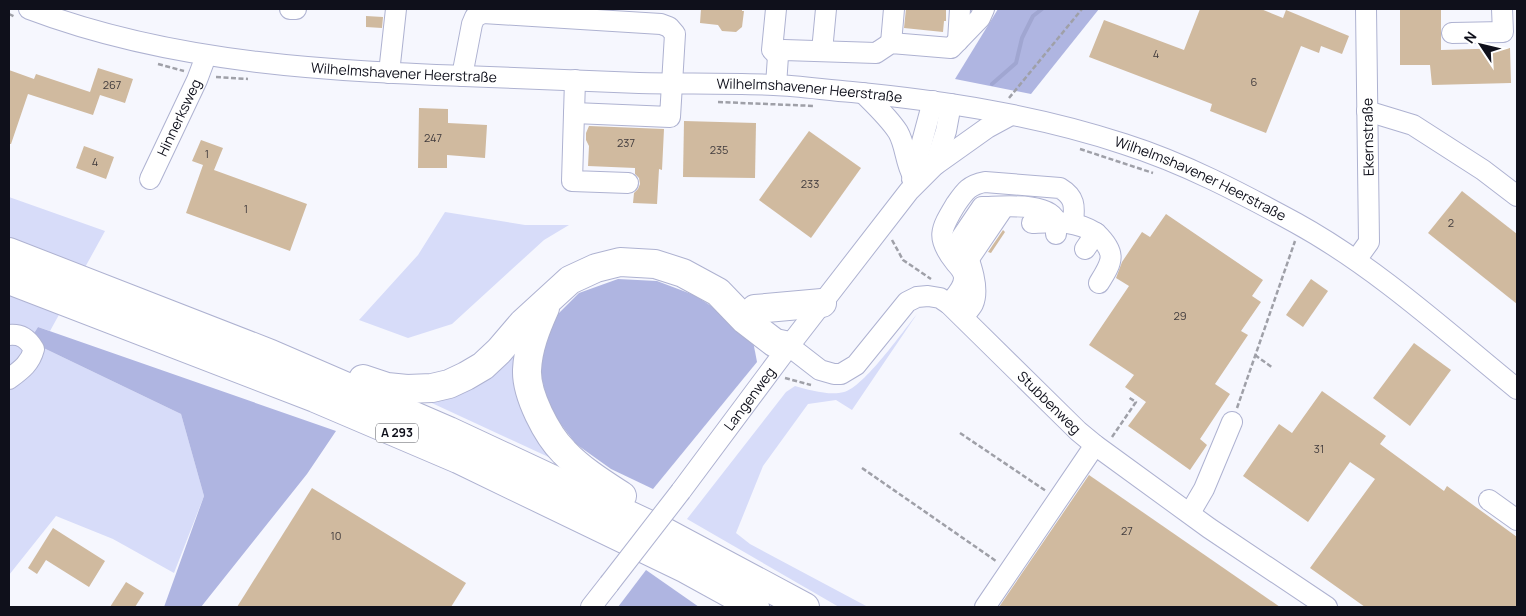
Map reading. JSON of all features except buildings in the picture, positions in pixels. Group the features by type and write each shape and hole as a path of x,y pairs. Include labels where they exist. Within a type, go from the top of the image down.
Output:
{"highway":[{"name":"A 293","path":"9,252 272,354 449,430 663,531 805,607"},
{"path":"272,354 314,358 360,378 387,387 407,389 432,388 458,380 483,366 523,323 570,280 596,268 620,262 647,263 683,273 755,309 784,332 790,346"},
{"name":"A 293","path":"9,280 315,398 458,459 686,569 755,607"},
{"path":"718,292 746,320 774,343 790,346"},
{"path":"548,300 535,332 529,354 527,372 530,390 536,407 545,425 563,452 591,476 641,508 663,531"},
{"path":"755,309 822,303"},
{"path":"627,541 640,558 693,587 719,607"}],"street":[{"name":"Wilhelmshavener Heerstraße","path":"29,9 84,28 206,56 283,66 462,76 776,85 942,103 1009,108 1116,142 1183,166 1297,223 1356,260 1517,389"},
{"path":"290,9 296,9"},
{"path":"389,73 396,9"},
{"path":"776,9 772,50 778,56"},
{"path":"822,51 826,9"},
{"path":"891,43 894,9"},
{"path":"958,41 960,9"},
{"path":"776,85 778,56 784,50 876,53 891,43 951,48 980,18 984,9"},
{"name":"Ekernstraße","path":"1356,260 1369,242 1366,9"},
{"path":"1452,33 1503,32 1502,9"},
{"path":"462,76 472,24 475,17 483,13 638,16 669,27 675,34 670,117 574,113"},
{"name":"Hinnerksweg","path":"150,178 197,80 206,56"},
{"path":"575,80 572,181 628,183"},
{"path":"863,93 897,132 905,149 911,184"},
{"name":"Langenweg","path":"935,165 946,131 942,103"},
{"name":"Langenweg","path":"911,184 942,103"},
{"name":"Langenweg","path":"591,607 681,491 911,184 982,132 1009,108"},
{"path":"1367,111 1413,125 1483,170 1517,196"},
{"path":"951,306 962,289 963,271 947,252 942,233 944,224 964,192 974,184 985,182 1060,188 1068,192 1073,201 1075,211 1062,226"},
{"path":"790,346 820,370 841,374 856,365 907,302 917,297 928,296 951,306 973,304 975,296 973,278 960,238 982,207 1027,206 1052,215 1062,226"},
{"path":"1032,223 1086,227 1091,241 1107,243 1112,254 1110,266 1099,283"},
{"name":"Stubbenweg","path":"951,306 1066,420 1098,448 1209,528 1327,607"},
{"path":"9,335 20,334 29,341 34,349 32,358 25,367 9,379"},
{"path":"1190,513 1204,489 1232,422"},
{"path":"985,607 1058,499 1098,448"},
{"path":"1489,500 1517,520"}],"path":[{"path":"1009,108 1082,9"},
{"path":"1074,147 1154,174"},
{"path":"890,238 903,260 940,285 951,306"},
{"path":"1232,422 1295,240"},
{"path":"1255,356 1273,368"},
{"path":"1098,448 1136,402 1128,396"},
{"path":"960,433 1058,499"},
{"path":"862,468 1010,570"}],"shaded area":[{"path":"998,9 1099,9 1031,94 955,79"},
{"path":"9,197 105,231 50,331 38,327 29,341 181,414 204,496 174,573 113,539 56,516 9,575"},
{"path":"445,212 525,225 569,225 544,240 452,324 408,338 359,320 418,255"},
{"path":"618,279 657,281 694,295 727,316 753,341 757,362 653,489 611,469 576,444 549,409 539,366 550,322 579,293"},
{"path":"917,314 852,410 836,400 808,404 763,466 736,533 750,544 868,607 839,607 687,519 786,392 795,386 832,393 844,392 852,388 872,370"},
{"path":"38,327 336,431 307,474 201,607 164,607 204,496 181,414 29,341"},
{"path":"522,335 555,460 421,398"},
{"path":"646,570 699,607 618,607"}],"waterway":[{"path":"992,84 1016,63 1022,38 1033,16 1042,9"}]}
